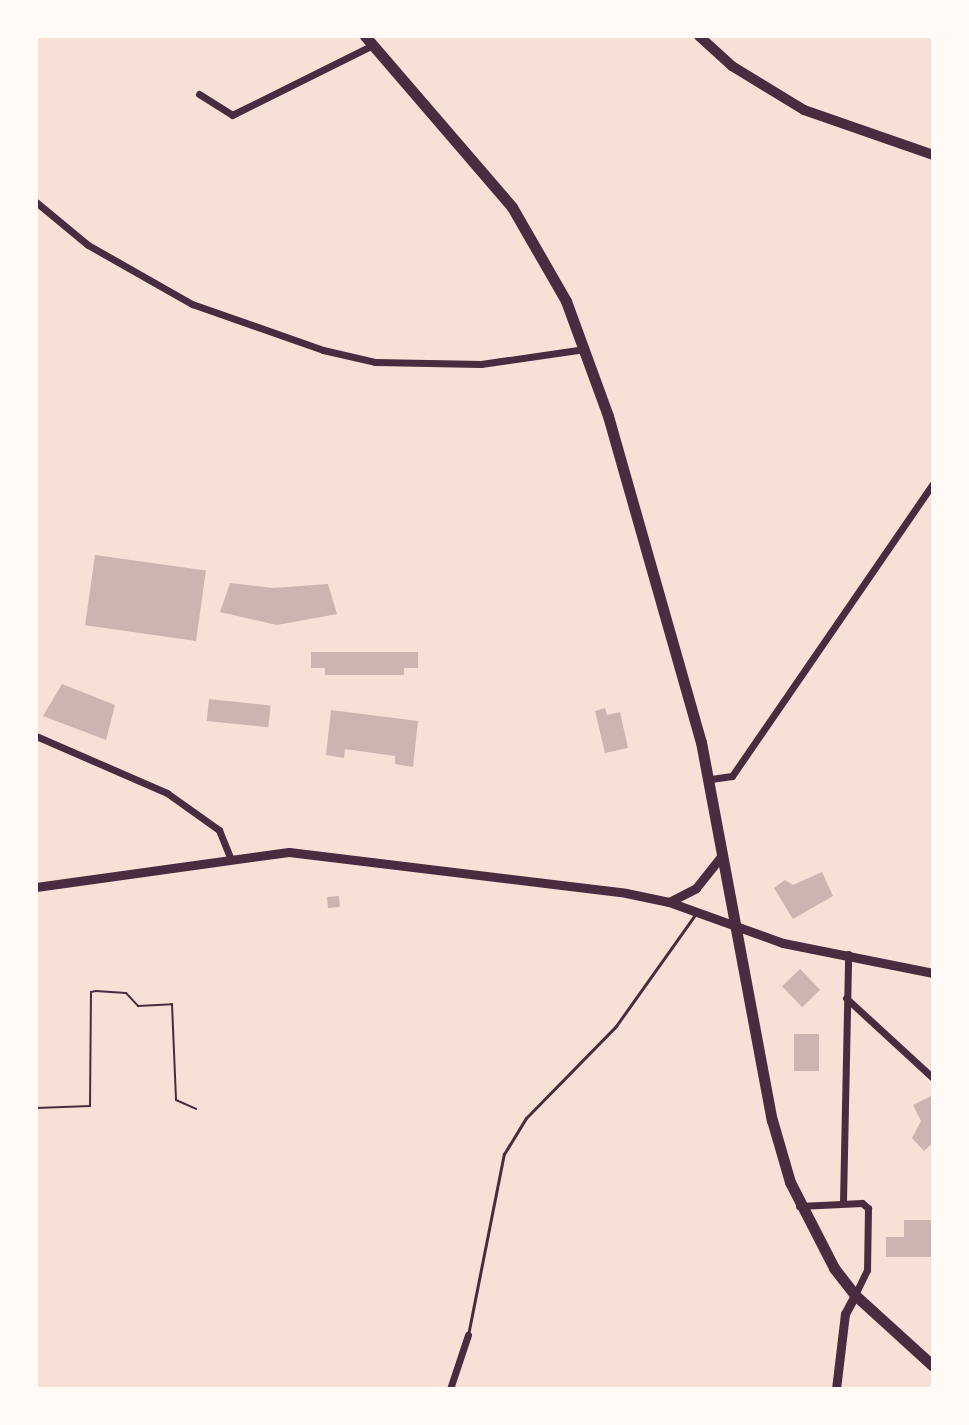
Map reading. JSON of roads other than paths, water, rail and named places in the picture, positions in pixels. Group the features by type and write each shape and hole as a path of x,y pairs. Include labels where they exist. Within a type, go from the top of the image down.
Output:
{"main road":[{"path":"699,36 742,73 804,110 933,155"},
{"path":"369,40 512,207 550,266 585,349 679,655 711,779 772,1120 799,1206 855,1295 933,1366"}],"street":[{"path":"199,94 232,115 369,40"},
{"path":"36,202 88,245 192,304 323,350 375,362 481,364 585,349"},
{"path":"711,779 732,776 933,484"},
{"path":"36,736 167,793 219,830 230,857"},
{"path":"669,902 702,882 725,851"},
{"path":"36,887 230,857 289,852 626,893 669,902 738,928 933,973"},
{"path":"843,1202 848,954"},
{"path":"846,998 933,1078"},
{"path":"799,1206 843,1202 868,1208 867,1270 845,1314 836,1389"},
{"path":"450,1389 468,1335"}],"lane":[{"path":"468,1335 510,1144 526,1118 616,1026 697,912"}]}
